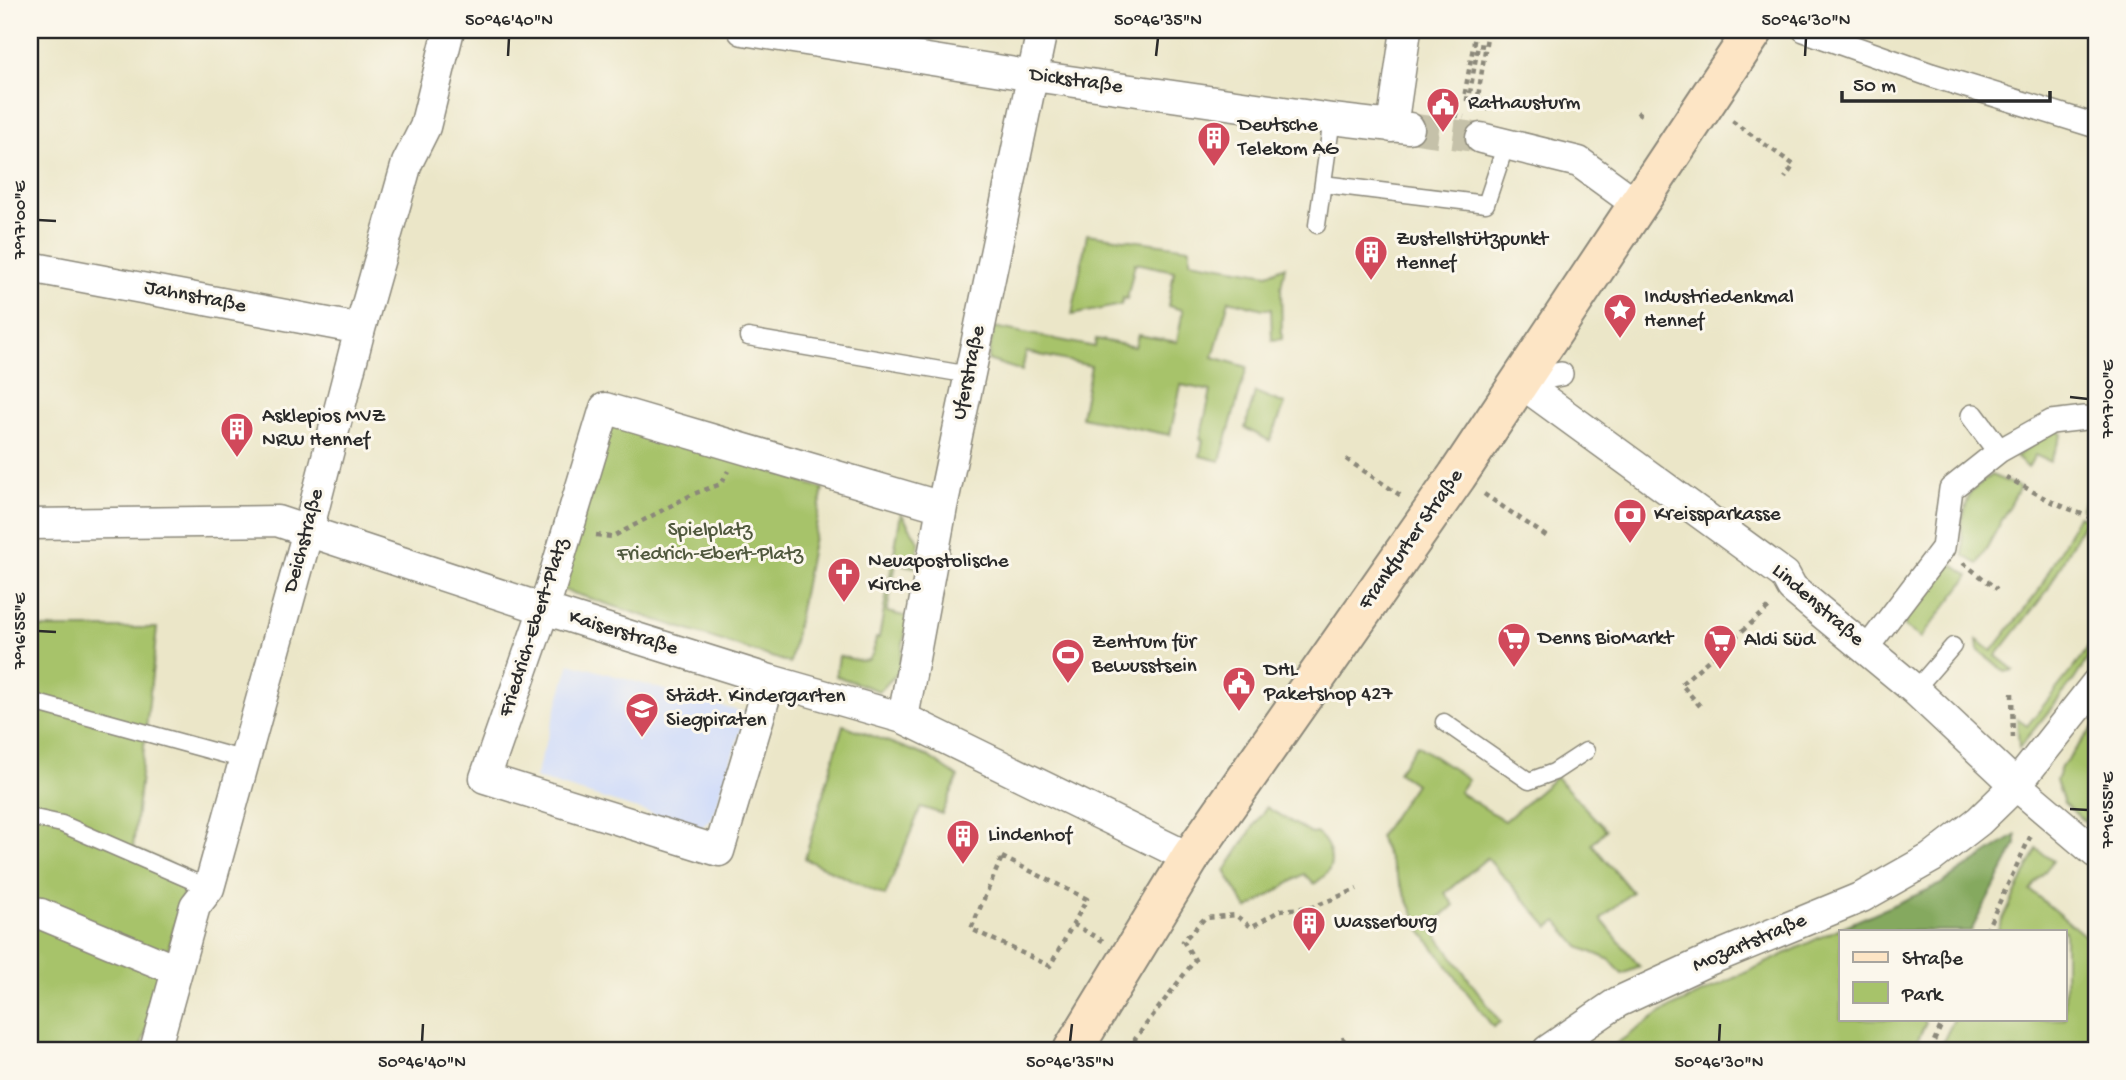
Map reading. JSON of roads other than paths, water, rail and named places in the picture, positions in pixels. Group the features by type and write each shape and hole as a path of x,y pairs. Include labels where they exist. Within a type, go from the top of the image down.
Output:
{"main road":[{"name":"Frankfurter Straße","path":"1073,1050 1190,858 1457,476 1754,30"}],"street":[{"name":"Deichstraße","path":"155,1050 195,906 209,888 308,531 360,329 407,163 425,127 449,30"},
{"name":"Dickstraße","path":"743,30 1332,120 1400,127 1406,30"},
{"name":"Uferstraße","path":"903,718 942,507 1042,30"},
{"path":"1804,30 1931,75 2096,126"},
{"path":"1491,141 1579,162 1638,205"},
{"name":"Jahnstraße","path":"30,267 360,329"},
{"path":"1520,382 1561,374"},
{"name":"Lindenstraße","path":"1520,382 1785,575 1792,588 2019,780 2043,809 2096,853"},
{"name":"Friedrich-Ebert-Platz","path":"770,680 719,851 485,778 544,609 605,408 942,507"},
{"path":"1973,416 1991,457"},
{"path":"1866,649 1943,548 1951,489 1991,457 2051,422 2085,418"},
{"name":"Kaiserstraße","path":"30,524 277,521 544,609 770,680 903,718 1190,858"},
{"name":"Mozartstraße","path":"1548,1050 1618,1002 1709,960 1882,887 1931,858 1979,821 2019,780 2096,684"},
{"path":"30,912 41,914 176,970"}],"lane":[{"path":"1317,225 1332,120"},
{"path":"1322,184 1486,204 1491,141"},
{"path":"748,337 970,375"},
{"path":"1915,690 1953,646"},
{"path":"30,701 245,760"},
{"path":"1444,722 1529,781 1554,772 1586,751"},
{"path":"30,817 62,824 209,888"}],"tunnel":[{"path":"1409,128 1481,138"}],"place":[{"name":"Rathausturm","path":"1443,134"},
{"name":"Deutsche Telekom AG","path":"1214,168"},
{"name":"Zustellstützpunkt Hennef","path":"1371,282"},
{"name":"Industriedenkmal Hennef","path":"1620,340"},
{"name":"Asklepios MVZ NRW Hennef","path":"237,459"},
{"name":"Kreissparkasse","path":"1630,545"},
{"name":"Neuapostolische Kirche","path":"844,604"},
{"name":"Denns BioMarkt","path":"1514,669"},
{"name":"Aldi Süd","path":"1720,671"},
{"name":"Zentrum für Bewusstsein","path":"1068,685"},
{"name":"DHL Paketshop 427","path":"1239,713"},
{"name":"Städt. Kindergarten Siegpiraten","path":"642,739"},
{"name":"Lindenhof","path":"963,866"},
{"name":"Wasserburg","path":"1309,953"}],"park label":[{"name":"Spielplatz Friedrich-Ebert-Platz","path":"710,543"}]}
